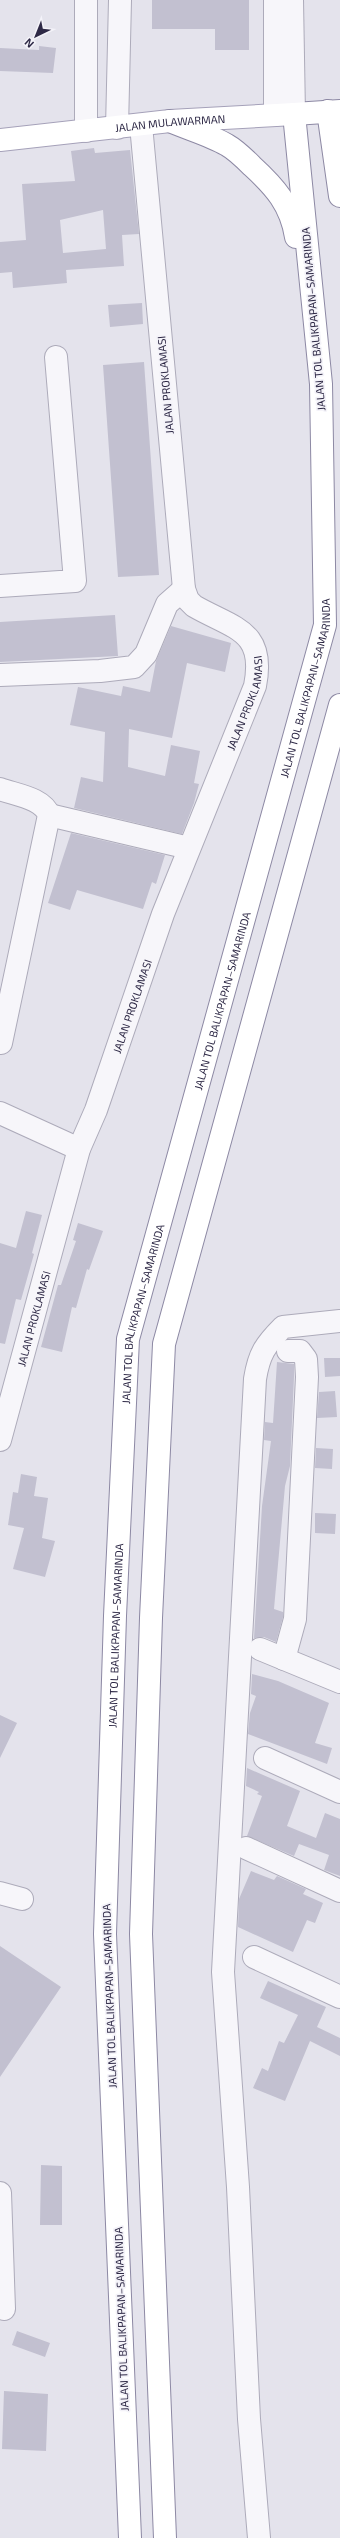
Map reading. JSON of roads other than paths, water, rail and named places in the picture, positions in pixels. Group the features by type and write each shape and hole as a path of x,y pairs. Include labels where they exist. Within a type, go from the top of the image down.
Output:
{"main road":[{"name":"JALAN MULAWARMAN","path":"0,140 170,121 334,111"},
{"path":"334,111 340,196"},
{"name":"JALAN TOL BALIKPAPAN–SAMARINDA","path":"130,2538 105,1934 115,1620 128,1338 325,625 321,384 285,114"},
{"path":"170,121 227,144 275,187 283,198 292,218 309,335 321,384"},
{"path":"165,2538 141,1934 151,1622 164,1344 340,705"}],"street":[{"path":"86,0 86,131"},
{"path":"117,128 120,0"},
{"path":"275,0 285,114"},
{"path":"285,114 292,0"},
{"name":"JALAN PROKLAMASI","path":"0,1440 79,1149 96,1110 163,914 255,686 259,668 258,655 252,641 242,631 194,606 188,600 184,589 142,125"},
{"path":"0,586 75,580 56,357"},
{"path":"0,674 100,670 134,667 146,654 167,604 184,589"},
{"path":"0,790 39,803 47,809 49,815 1,1042"},
{"path":"49,815 189,848"},
{"path":"0,1113 79,1149"},
{"path":"259,2538 249,2419 238,2187 223,1972 255,1379 257,1364 264,1346 283,1327 340,1321"},
{"path":"284,1659 295,1619 307,1376 306,1359 300,1351 288,1351"},
{"path":"260,1649 340,1682"},
{"path":"265,1758 340,1792"},
{"path":"246,1848 340,1891"},
{"path":"0,1893 22,1899"},
{"path":"254,1958 340,1997"},
{"path":"0,2193 4,2309"}]}
